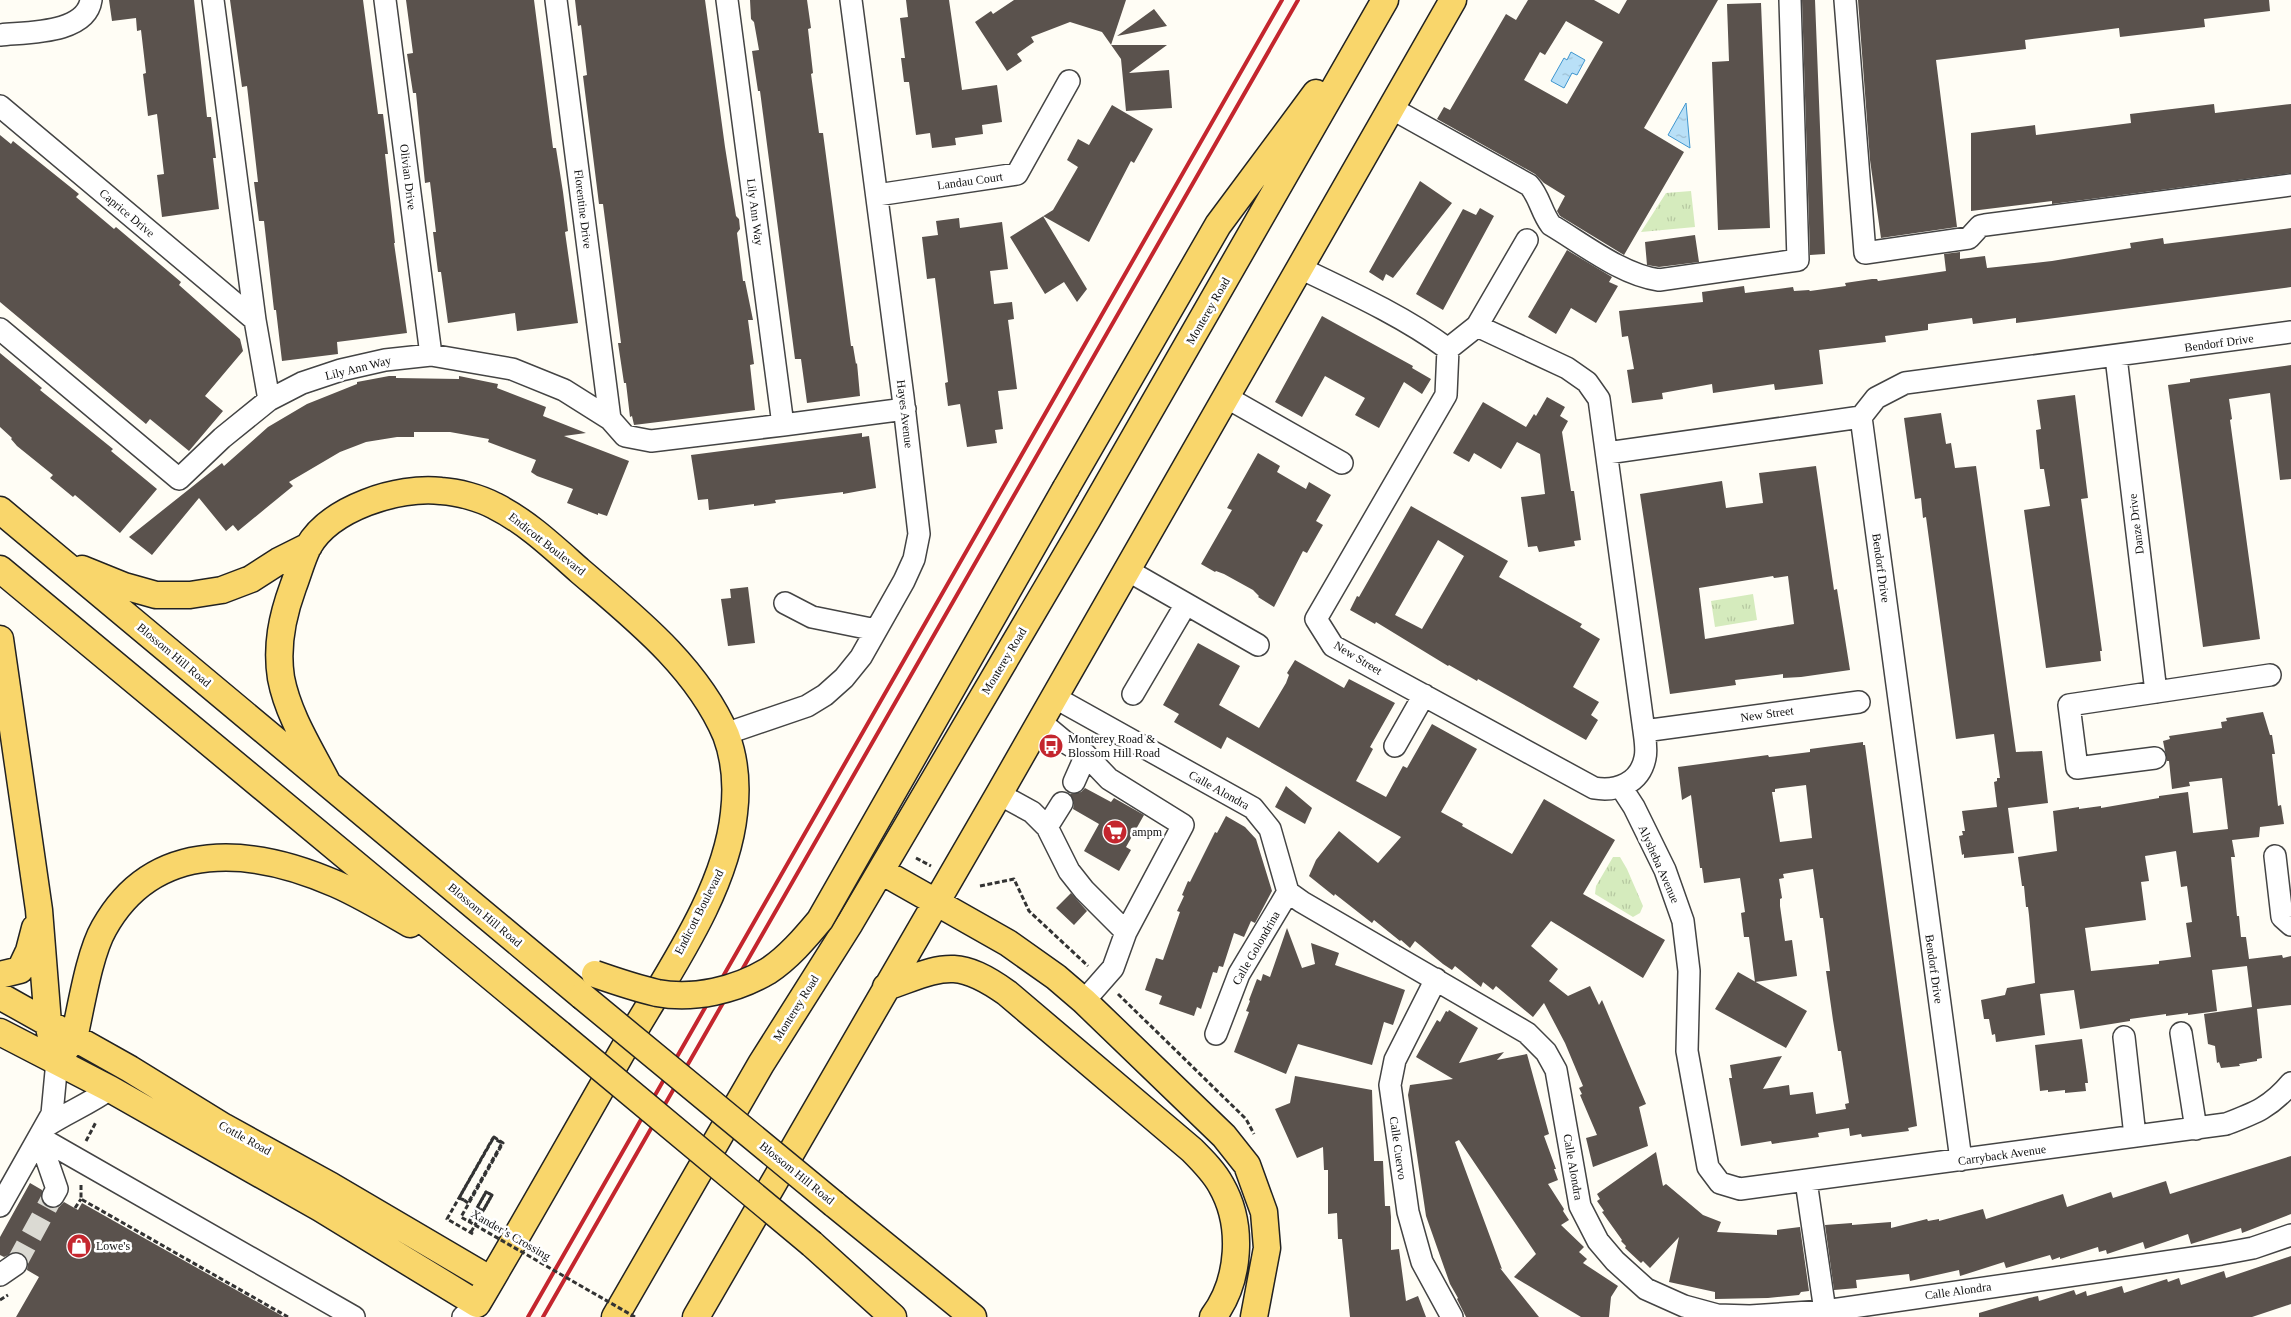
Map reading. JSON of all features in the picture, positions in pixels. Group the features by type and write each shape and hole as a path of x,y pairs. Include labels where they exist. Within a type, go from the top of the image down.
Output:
{"main road":[{"path":"696,1317 1041,722 1453,0"},
{"path":"588,985 688,995 719,991 768,971 808,934 820,920 1218,225 1382,4"},
{"name":"Monterey Road","path":"615,1317 761,1064 881,871 1092,512 1382,4"},
{"name":"Endicott Boulevard","path":"308,546 323,529 342,514 366,502 388,496 413,491 441,490 492,504 519,519 637,620 690,675 725,734 731,752 735,810 730,842 721,872 680,951 472,1313"},
{"name":"Blossom Hill Road","path":"0,510 537,959 588,985 834,1204 973,1317"},
{"path":"60,560 124,586 156,595 190,595 222,590 251,579 279,561 308,546"},
{"path":"308,546 281,624 280,664 289,704 299,728 327,782"},
{"path":"0,569 812,1244 893,1317"},
{"path":"0,639 39,910 48,1023 57,1061"},
{"path":"57,1061 74,1038 96,945 104,928 112,916 147,880 164,869 210,857 252,858 336,884 462,952"},
{"path":"881,871 1033,959 1084,1001 1224,1136 1247,1165 1264,1212 1267,1248 1254,1317"},
{"path":"0,975 20,970 29,952 39,910"},
{"path":"886,987 934,971 946,969 967,971 988,980 1007,993 1192,1150 1210,1168 1222,1187 1235,1229 1236,1253 1233,1274 1225,1297 1213,1317"},
{"name":"Cottle Road","path":"0,996 491,1280"},
{"name":"Cottle Road","path":"0,1032 110,1089 320,1208 472,1313"}],"street":[{"path":"0,35 61,27 73,23 84,17 91,0"},
{"path":"213,0 255,320 269,400"},
{"name":"Olivian Drive","path":"385,0 431,355"},
{"name":"Florentine Drive","path":"556,0 610,419"},
{"name":"Lily Ann Way","path":"727,0 783,424"},
{"name":"Hayes Avenue","path":"725,734 786,714 825,695 844,678 861,657 914,559 919,534 905,409 851,0"},
{"path":"1391,108 1529,185 1536,193 1544,216 1552,225 1620,266 1644,278 1659,280 1798,260 1790,0"},
{"path":"1844,0 1865,253 1969,238 1980,226 1985,225 2291,185"},
{"name":"Landau Court","path":"877,194 1017,174 1069,81"},
{"name":"Caprice Drive","path":"0,106 255,320"},
{"path":"1300,268 1342,288 1422,331 1448,349 1477,326 1527,240"},
{"path":"1477,326 1567,368 1587,382 1599,400 1644,731 1645,758 1637,777 1620,787"},
{"name":"Lily Ann Way","path":"0,329 178,479 222,438 269,400 302,383 341,370 385,360 431,355 512,369 564,390 610,419 626,436 651,441 905,409"},
{"name":"Bendorf Drive","path":"1961,1160 1860,417 1876,398 1905,383 2116,357 2291,332"},
{"name":"New Street","path":"1448,349 1446,395 1316,619 1333,646 1594,788 1608,791 1620,787"},
{"name":"Danze Drive","path":"2116,357 2156,692"},
{"path":"1226,397 1342,463"},
{"path":"1607,453 1860,417"},
{"path":"1127,570 1258,645"},
{"path":"785,603 812,617 876,630"},
{"path":"1133,694 1186,604"},
{"path":"2155,758 2077,768 2069,705 2270,675"},
{"path":"1395,746 1424,695"},
{"name":"Calle Alondra","path":"1054,697 1253,808 1270,829 1288,892 1527,1033 1546,1052 1556,1070 1580,1206 1598,1241 1615,1261 1646,1289 1684,1306 1717,1315 1750,1316 1885,1309 2221,1254 2253,1248 2291,1235"},
{"name":"New Street","path":"1644,731 1859,702"},
{"path":"1041,722 1065,742 1086,755 1109,779 1183,826 1126,932 1113,968 1084,1001"},
{"path":"1074,782 1086,755"},
{"name":"Alysheba Avenue","path":"1620,787 1634,807 1665,870 1683,921 1689,971 1687,1051 1708,1166"},
{"path":"999,794 1032,812 1047,827 1069,871 1084,890 1126,932"},
{"path":"1047,827 1062,803"},
{"path":"2275,856 2282,917 2291,925"},
{"name":"Calle Golondrina","path":"1216,1034 1239,974 1288,892"},
{"name":"Calle Cuervo","path":"1436,979 1395,1060 1390,1085 1408,1212 1422,1262 1452,1317"},
{"path":"2181,1033 2196,1129"},
{"path":"2124,1037 2135,1136"},
{"path":"0,1206 52,1114 57,1061"},
{"name":"Carryback Avenue","path":"1708,1166 1720,1183 1740,1189 2196,1129 2226,1124 2250,1114 2276,1100 2291,1083"},
{"path":"42,1132 70,1111 90,1104 110,1089"},
{"path":"42,1132 57,1189 53,1196"},
{"path":"42,1132 354,1317"},
{"path":"1806,1181 1825,1311"}],"path":[{"path":"916,858 931,866"},
{"path":"980,886 1014,880"},
{"path":"84,1145 96,1123 97,1117"},
{"name":"Xander’s Crossing","path":"469,1222 486,1192 492,1195 483,1211 480,1209 477,1208 486,1192 492,1195 488,1201 485,1207 482,1213 472,1233 446,1219 493,1138 498,1140 502,1143 468,1203 459,1198 484,1154 489,1146 494,1137 503,1142 461,1217 469,1222 635,1317"},
{"path":"75,1208 81,1199 80,1182"},
{"path":"81,1199 288,1317"}],"green space":[{"path":"1691,191 1695,227 1641,232 1666,193"},
{"path":"1753,594 1757,620 1715,627 1711,601"},
{"path":"1613,857 1620,857 1643,906 1640,913 1633,917 1595,894 1596,886"}],"water":[{"path":"1571,52 1585,60 1577,75 1572,73 1564,88 1551,81 1564,58 1567,60"},
{"path":"1686,103 1690,148 1668,135"}],"building":[{"path":"109,0 194,0 207,117 211,117 216,158 213,158 219,209 162,217 157,175 164,174 157,114 148,116 143,74 146,73 141,30 137,31 136,18 112,21"},
{"path":"230,0 363,0 378,114 383,114 388,154 385,154 394,243 407,333 337,342 338,354 282,361 264,221 259,221 254,182 258,182 247,86 242,87"},
{"path":"406,0 534,0 553,148 556,148 563,192 568,231 565,232 578,323 517,331 515,313 448,323 441,272 438,272 433,232 436,232 430,182 425,183 416,93 413,93 407,54 413,53"},
{"path":"575,0 705,0 725,147 736,216 739,219 740,229 737,233 743,281 745,281 753,320 748,320 754,364 750,365 755,410 634,425 632,416 630,417 618,343 621,343 603,204 599,204 583,76 587,75 581,25 578,26"},
{"path":"750,0 807,0 811,28 808,29 813,73 811,74 819,133 823,133 851,346 853,346 857,363 860,396 807,403 801,359 795,359 760,91 758,91 752,51 759,50 754,22 751,19"},
{"path":"906,0 949,0 962,90 997,85 1002,122 982,125 983,134 955,138 956,145 932,148 930,133 916,135 909,82 904,82 901,58 905,58 900,18 908,17"},
{"path":"1014,0 1126,0 1111,45 1102,32 1070,22 1031,37 1034,42 1017,54 1022,61 1007,71 975,22 991,11 993,14"},
{"path":"1528,0 1594,0 1619,14 1627,0 1718,0 1644,128 1684,152 1624,255 1560,216 1557,211 1565,196 1544,183 1535,174 1437,119 1444,107 1450,110 1506,14 1516,20","holes":["1566,21 1603,42 1567,104 1524,80 1540,52 1545,55"]},
{"path":"1802,0 1815,0 1825,254 1810,255"},
{"path":"1858,0 2269,0 2270,11 2204,19 2205,27 2120,37 2119,28 2025,40 2026,49 1936,60 1957,227 1881,238 1870,160"},
{"path":"1761,3 1770,228 1718,230 1712,62 1729,61 1727,4"},
{"path":"1154,9 1167,26 1117,36"},
{"path":"1111,45 1167,45 1129,73 1169,70 1172,108 1126,111 1121,59"},
{"path":"2214,104 2215,113 2291,104 2291,173 2052,204 2052,201 1971,211 1971,133 2035,125 2036,135 2131,123 2130,114"},
{"path":"1112,105 1153,129 1134,163 1131,161 1089,242 1043,216 1053,210 1078,167 1067,160 1078,139 1089,145"},
{"path":"0,135 11,144 13,141 79,194 76,197 114,229 116,227 181,282 179,285 240,339 243,351 205,396 223,411 189,451 150,419 146,424 0,302"},
{"path":"1420,181 1452,203 1393,278 1386,274 1383,281 1369,272"},
{"path":"1480,208 1494,216 1443,310 1416,294 1463,209 1476,215"},
{"path":"1043,216 1087,289 1077,302 1064,282 1045,294 1010,237"},
{"path":"959,218 960,228 1002,222 1008,269 990,271 994,304 1012,302 1014,319 1008,320 1017,389 998,391 1003,429 995,430 997,443 967,447 960,404 948,406 945,383 948,382 935,278 927,279 922,237 938,235 936,221"},
{"path":"2291,228 2291,287 2016,323 2016,318 1973,324 1972,318 1928,324 1928,330 1885,336 1886,342 1819,350 1823,384 1775,390 1774,384 1713,393 1712,384 1662,393 1663,399 1632,403 1627,370 1634,369 1628,336 1622,337 1619,311 1703,302 1702,292 1744,286 1745,293 1793,287 1794,291 1810,291 1846,286 1845,283 1872,279 1877,279 1878,281 1946,271 1944,254 1960,252 1960,259 1985,256 1987,268 2052,261 2131,248 2130,243 2163,238 2164,244"},
{"path":"1695,235 1699,262 1659,267 1647,265 1645,242"},
{"path":"1567,250 1612,277 1609,282 1618,286 1596,323 1571,308 1556,334 1528,317"},
{"path":"1322,316 1413,366 1412,368 1431,379 1422,394 1404,382 1379,428 1355,415 1365,398 1325,376 1302,417 1275,402"},
{"path":"0,353 42,388 40,390 113,449 111,451 157,489 120,533 75,495 73,497 50,478 53,475 17,446 12,438 0,427"},
{"path":"2291,365 2291,479 2280,480 2270,393 2229,399 2232,419 2230,420 2260,639 2203,647 2168,385 2190,382 2190,379"},
{"path":"396,376 396,378 459,379 459,376 498,384 497,388 546,407 543,416 586,433 564,436 629,461 607,516 598,513 598,515 567,503 573,489 537,476 531,472 536,460 488,442 489,439 450,432 414,432 414,437 397,437 366,442 340,452 289,482 293,486 238,531 233,525 226,531 199,498 152,555 129,537 222,463 224,466 268,427 307,404 357,384 357,382"},
{"path":"2075,395 2088,498 2081,499 2102,651 2100,651 2101,661 2046,668 2024,510 2050,506 2044,469 2040,469 2036,430 2041,429 2037,400"},
{"path":"1547,397 1565,407 1560,416 1568,421 1562,432 1571,491 1574,491 1581,540 1574,541 1575,546 1539,552 1537,546 1528,547 1521,497 1545,494 1540,454 1517,442 1501,469 1474,453 1469,462 1453,453 1483,402 1526,427 1534,414 1536,416"},
{"path":"1941,413 1946,444 1951,443 1955,468 1976,466 2016,752 2042,751 2048,803 2008,808 2014,853 1964,858 1964,854 1962,855 1959,836 1963,835 1962,831 1965,831 1962,811 1997,807 1994,782 1997,781 1997,778 2000,778 1994,734 1956,739 1926,517 1923,518 1921,498 1915,499 1904,418"},
{"path":"862,433 862,437 869,436 876,488 843,494 843,492 775,500 776,503 754,506 754,504 709,510 708,499 698,500 691,455"},
{"path":"1258,453 1280,466 1277,472 1306,489 1309,482 1331,495 1316,521 1323,525 1307,553 1303,551 1274,607 1258,597 1253,590 1201,564 1232,510 1227,508"},
{"path":"1816,466 1834,590 1837,589 1850,670 1801,677 1783,678 1783,674 1735,680 1736,685 1670,694 1640,494 1722,481 1726,508 1763,503 1759,473","holes":["1773,576 1774,578 1788,576 1794,624 1705,639 1699,588"]},
{"path":"1411,506 1508,561 1499,577 1582,624 1580,627 1600,639 1573,687 1599,702 1591,715 1598,720 1586,740 1478,679 1477,681 1448,666 1376,622 1375,624 1350,610 1357,596 1359,597","holes":["1438,540 1464,556 1422,629 1395,615"]},
{"path":"748,587 755,643 728,646 721,599 731,598 730,589"},
{"path":"1198,643 1240,666 1219,705 1259,728 1286,683 1289,675 1287,673 1295,660 1344,688 1349,679 1395,703 1370,747 1373,749 1356,781 1386,797 1403,766 1407,768 1432,724 1477,749 1441,812 1463,824 1462,826 1512,854 1544,799 1615,840 1583,894 1665,940 1643,978 1551,921 1531,946 1558,969 1549,981 1568,996 1590,986 1599,1005 1602,1000 1646,1104 1639,1107 1648,1146 1593,1167 1586,1138 1597,1135 1580,1095 1582,1094 1579,1088 1583,1086 1565,1043 1544,1003 1533,1017 1496,986 1493,990 1483,982 1481,987 1455,966 1452,970 1443,964 1415,941 1410,948 1374,920 1372,923 1309,876 1316,860 1339,831 1378,863 1401,837 1227,737 1221,749 1174,722 1179,714 1163,705"},
{"path":"2263,712 2270,735 2272,735 2275,754 2272,754 2278,806 2281,805 2284,824 2260,827 2259,837 2232,840 2235,857 2231,857 2237,916 2239,916 2241,937 2246,937 2249,959 2282,955 2283,958 2291,956 2291,1005 2257,1009 2262,1058 2257,1059 2257,1061 2239,1064 2240,1066 2221,1068 2219,1062 2217,1063 2215,1046 2208,1044 2204,1014 2252,1007 2247,966 2212,970 2217,1011 2188,1015 2188,1013 2166,1016 2166,1014 2080,1029 2074,990 2040,994 2045,1035 1996,1042 1995,1034 1992,1035 1989,1019 1984,1019 1981,1000 2005,995 2007,988 2035,983 2028,907 2026,907 2018,857 2057,851 2053,811 2079,807 2079,809 2101,806 2101,808 2188,792 2193,833 2228,829 2222,778 2189,782 2190,786 2172,789 2169,761 2167,761 2163,741 2170,739 2169,736 2222,728 2221,722 2227,721 2226,718","holes":["2176,851 2181,887 2187,886 2192,922 2186,923 2191,957 2159,961 2159,964 2091,971 2085,928 2146,920 2141,882 2149,881 2145,856"]},
{"path":"1863,742 1863,745 1865,745 1917,1126 1908,1128 1909,1131 1862,1137 1861,1134 1850,1136 1849,1128 1818,1133 1819,1137 1772,1144 1771,1141 1741,1146 1729,1078 1732,1078 1730,1065 1782,1056 1763,1089 1789,1085 1790,1095 1813,1092 1816,1114 1846,1109 1845,1104 1849,1103 1841,1051 1838,1051 1826,971 1830,971 1823,918 1820,918 1813,869 1783,874 1784,878 1779,879 1782,898 1780,899 1780,906 1785,941 1792,940 1797,976 1755,982 1749,937 1744,937 1741,913 1745,912 1740,878 1704,883 1702,868 1700,868 1691,795 1682,800 1678,767 1768,755 1769,757 1810,752 1810,749","holes":["1806,785 1812,838 1780,842 1772,792 1775,792 1775,789"]},
{"path":"1286,786 1312,808 1305,824 1275,807"},
{"path":"1085,788 1111,802 1114,798 1144,815 1126,847 1131,850 1119,871 1084,851 1099,824 1073,809 1074,803 1070,794 1081,792"},
{"path":"1226,816 1245,827 1256,839 1272,891 1255,923 1251,921 1244,937 1234,933 1223,967 1219,966 1217,973 1213,972 1201,1009 1197,1007 1194,1016 1159,1004 1162,996 1145,990 1156,958 1163,960 1180,912 1177,911 1188,881 1190,882 1215,832 1217,833"},
{"path":"1071,893 1087,911 1074,925 1056,908"},
{"path":"1287,928 1302,968 1315,964 1311,943 1339,953 1335,965 1405,990 1393,1025 1384,1022 1372,1065 1298,1044 1286,1074 1234,1052 1249,1012 1246,1011 1257,979 1261,981 1263,974 1270,977"},
{"path":"1738,972 1807,1011 1786,1048 1715,1009"},
{"path":"1449,1010 1478,1028 1459,1063 1504,1052 1497,1060 1527,1054 1549,1134 1544,1136 1558,1180 1548,1184 1569,1220 1561,1225 1584,1247 1579,1252 1587,1259 1583,1263 1618,1286 1611,1297 1609,1317 1581,1317 1514,1277 1536,1254 1459,1140 1455,1142 1502,1269 1500,1268 1539,1317 1466,1317 1450,1284 1426,1216 1408,1095 1410,1085 1453,1079 1416,1057 1437,1020 1440,1022 1446,1011 1448,1012"},
{"path":"2082,1039 2088,1083 2085,1083 2086,1091 2065,1093 2065,1090 2040,1091 2035,1045"},
{"path":"1295,1076 1372,1090 1374,1161 1383,1161 1385,1206 1390,1206 1391,1217 1391,1250 1399,1249 1406,1301 1418,1296 1426,1317 1350,1317 1342,1239 1338,1239 1337,1213 1328,1214 1328,1170 1324,1170 1323,1147 1297,1158 1275,1109 1290,1103"},
{"path":"1656,1152 1663,1186 1666,1184 1703,1215 1721,1222 1717,1232 1777,1235 1777,1230 1800,1227 1809,1291 1801,1292 1799,1295 1768,1298 1715,1299 1715,1292 1669,1282 1679,1237 1650,1268 1643,1261 1641,1263 1625,1248 1626,1246 1602,1212 1604,1211 1597,1201 1600,1199 1597,1194"},
{"path":"2291,1156 2291,1214 2242,1233 2241,1228 2191,1244 2188,1234 2145,1249 2143,1242 2107,1254 2106,1250 2099,1252 2098,1247 2060,1259 2060,1257 2052,1260 2050,1255 2006,1268 2004,1262 1960,1276 1959,1270 1910,1281 1909,1274 1856,1280 1857,1288 1834,1290 1825,1225 1891,1222 1891,1228 1927,1219 1928,1221 1939,1219 1939,1221 1983,1209 1986,1219 2063,1194 2067,1207 2111,1192 2113,1198 2166,1181 2170,1194"},
{"name":"Lowe's","path":"30,1183 42,1190 42,1202 47,1207 59,1207 64,1202 78,1210 82,1203 284,1317 16,1317 39,1277 27,1270 28,1263 22,1253 15,1252 4,1257 0,1255 0,1237"},
{"path":"2291,1256 2291,1304 2252,1317 1979,1317 1979,1313 2038,1296 2039,1301 2074,1290 2076,1295 2086,1291 2087,1296 2122,1286 2124,1293 2167,1279 2168,1282 2179,1278 2181,1285 2224,1271 2226,1278"}],"tunnel":[{"path":"16,1264 53,1196"}],"railway":[{"path":"528,1317 1282,0"},
{"path":"543,1317 1298,0"}],"place":[{"name":"Monterey Road & Blossom Hill Road","path":"1051,746"},
{"name":"ampm","path":"1115,832"},
{"name":"Lowe's","path":"79,1246"}]}
